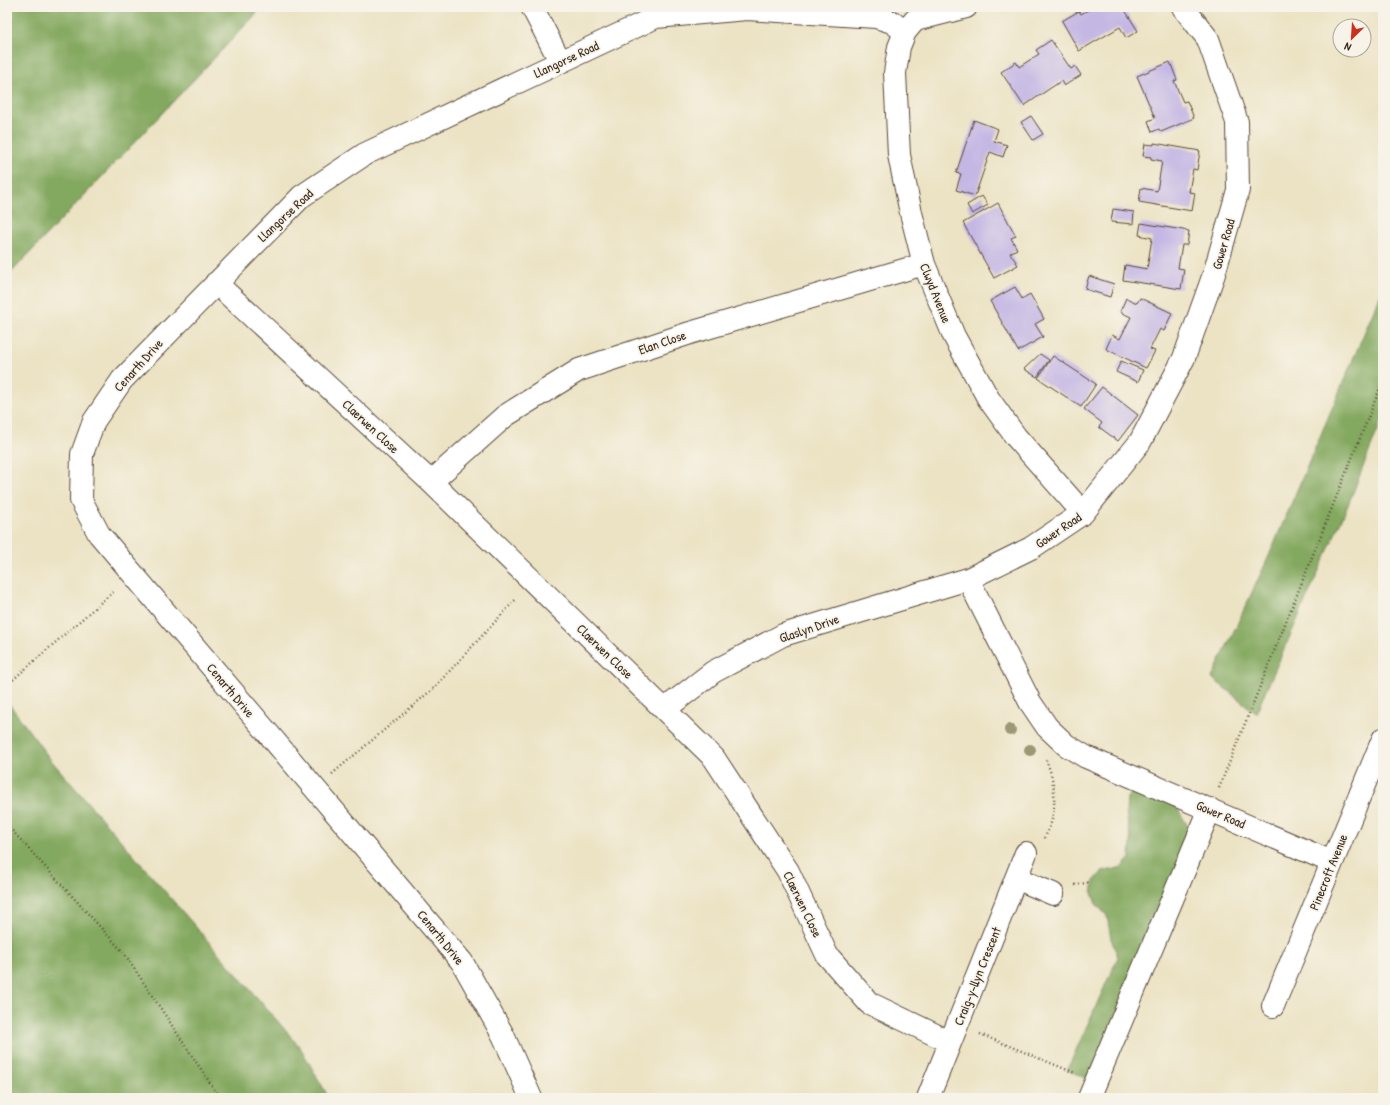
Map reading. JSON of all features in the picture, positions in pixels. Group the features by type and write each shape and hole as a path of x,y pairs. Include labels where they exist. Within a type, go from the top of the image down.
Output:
{"street":[{"path":"532,7 560,62"},
{"path":"905,32 915,20 966,7"},
{"name":"Gower Road","path":"1183,7 1208,39 1236,122 1238,190 1214,274 1184,358 1140,442 1084,513 1031,548 968,579 1030,702 1047,727 1066,745 1086,757 1332,862"},
{"name":"Llangorse Road","path":"216,283 302,196 365,154 656,17 747,9 876,17 892,22 905,32"},
{"name":"Clwyd Avenue","path":"905,32 899,47 894,73 900,155 911,213 924,264 954,336 988,398 1016,437 1084,513"},
{"name":"Elan Close","path":"431,482 505,416 579,370 690,333 924,264"},
{"name":"Claerwen Close","path":"216,283 431,482 714,758 788,871 827,955 869,1002 954,1033"},
{"name":"Cenarth Drive","path":"216,283 122,380 94,421 82,454 81,500 99,534 462,962 503,1035 531,1098"},
{"name":"Glaslyn Drive","path":"664,710 713,672 783,635 968,579"},
{"name":"Pinecroft Avenue","path":"1273,1006 1383,739"},
{"path":"1092,1090 1210,809"},
{"name":"Craig-y-llyn Crescent","path":"928,1098 1026,853"},
{"path":"1016,878 1053,894"}],"path":[{"path":"1210,809 1383,381"},
{"path":"7,685 133,575"},
{"path":"315,788 434,688 533,581"},
{"path":"1026,853 1039,846 1048,832 1054,812 1053,784 1045,755"},
{"path":"7,825 124,953 220,1098"},
{"path":"954,1033 1092,1090"}],"green space":[{"path":"7,7 259,7 257,13 7,277"},
{"path":"1383,289 1383,417 1348,505 1256,713 1212,678 1268,558"},
{"path":"7,701 50,759 300,1047 329,1098 7,1098"},
{"path":"1139,788 1176,806 1189,828 1194,847 1148,945 1132,966 1095,1082 1067,1070 1118,957 1111,939 1107,916 1096,904 1092,893 1094,881 1102,872 1122,867 1130,858 1131,841 1126,813 1127,797"}],"building":[{"path":"1093,7 1123,7 1138,31 1126,38 1120,27 1079,51 1062,21 1079,11 1081,14"},
{"path":"1051,40 1071,69 1075,66 1081,75 1064,86 1061,81 1024,106 1001,72 1016,62 1019,67 1039,54 1036,50"},
{"path":"1170,62 1177,80 1174,81 1183,102 1187,101 1194,118 1161,132 1159,129 1152,132 1148,121 1155,118 1137,76"},
{"path":"1031,116 1043,134 1033,140 1021,122"},
{"path":"974,120 998,129 994,141 1007,145 1003,157 990,152 975,196 956,190 961,174 956,173"},
{"path":"1154,143 1200,151 1197,170 1193,169 1189,192 1195,193 1192,211 1139,202 1141,188 1157,191 1162,161 1143,156 1145,144 1154,145"},
{"path":"982,196 988,205 972,214 967,205"},
{"path":"998,203 1016,236 1011,238 1017,249 1010,253 1018,265 994,278 963,223"},
{"path":"1113,209 1134,212 1133,224 1111,222"},
{"path":"1141,223 1189,231 1187,245 1182,245 1178,268 1184,269 1181,289 1123,280 1125,265 1147,269 1152,238 1139,235"},
{"path":"1089,276 1114,284 1110,297 1085,289"},
{"path":"1015,287 1022,299 1030,294 1044,319 1035,324 1043,337 1018,351 990,301"},
{"path":"1126,298 1137,303 1140,298 1172,313 1164,331 1160,329 1150,349 1155,351 1146,368 1106,349 1112,335 1120,339 1131,317 1120,312"},
{"path":"1040,354 1049,360 1037,377 1024,369"},
{"path":"1053,356 1096,384 1081,407 1038,378"},
{"path":"1121,361 1143,370 1138,382 1116,372"},
{"path":"1102,387 1138,415 1118,441 1099,427 1102,423 1084,409"}]}
